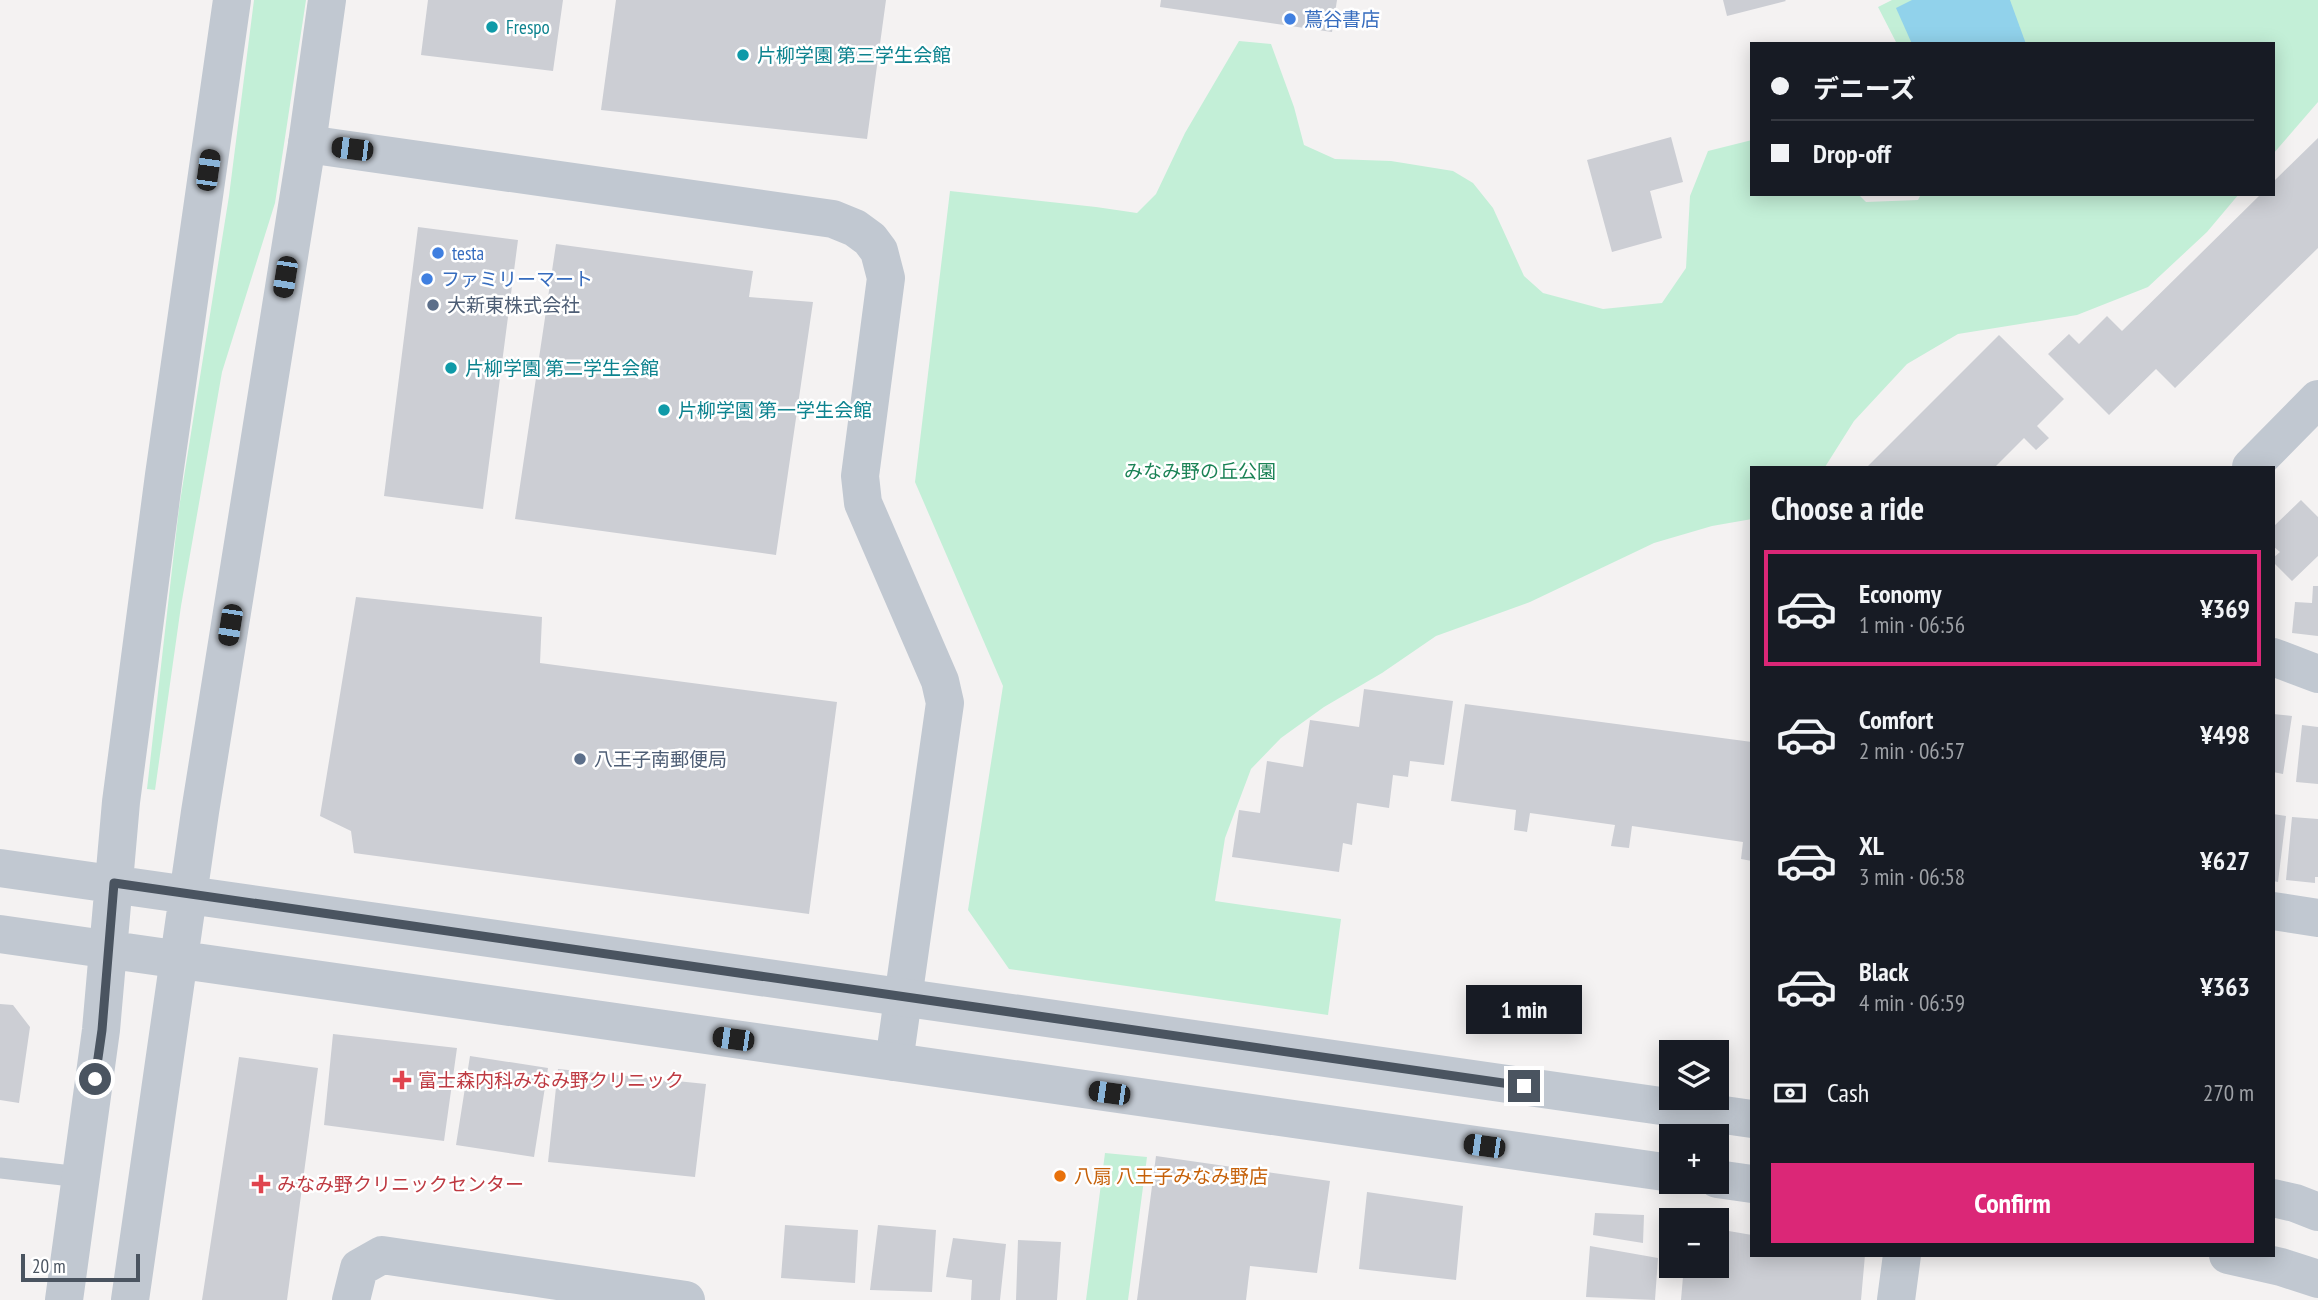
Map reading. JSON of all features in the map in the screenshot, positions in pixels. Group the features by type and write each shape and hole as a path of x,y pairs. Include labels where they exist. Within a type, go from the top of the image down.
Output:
{"street":[{"path":"64,1300 102,1030 121,802 232,0"},
{"path":"130,1300 188,893 307,144 327,0"},
{"path":"307,144 833,219 855,228 870,239 878,251 886,278 864,438 860,490 863,503 940,681 946,703 894,1062"},
{"path":"2252,466 2318,399"},
{"path":"2275,658 2318,674"},
{"path":"0,868 1750,1119"},
{"path":"2275,911 2318,918"},
{"path":"0,934 1659,1171"},
{"path":"1729,1181 1750,1184"},
{"path":"2275,1198 2318,1212"},
{"path":"351,1300 359,1268 382,1255 686,1300"},
{"path":"1896,1300 1902,1257"},
{"path":"2237,1257 2318,1279"}],"lane":[{"path":"0,1168 81,1177"}],"green space":[{"path":"254,0 306,0 275,203 222,372 181,606 155,790 147,789 179,508 229,196"},
{"path":"1892,0 2318,0 2318,102 2275,152 2275,42 1896,42 1878,7"},
{"name":"みなみ野の丘公園","path":"1239,41 1271,44 1294,107 1304,145 1335,159 1391,161 1453,171 1473,183 1493,208 1524,276 1543,293 1603,309 1662,303 1686,268 1690,196 1708,151 1750,140 1750,196 1860,196 1866,202 1918,200 1920,196 2237,196 2207,232 2148,287 2077,315 1958,334 1907,364 1854,421 1826,466 1750,466 1750,519 1712,526 1654,543 1530,602 1436,636 1382,673 1324,707 1281,738 1251,769 1225,838 1215,901 1341,919 1328,1015 1009,969 968,910 1003,686 915,482 950,191 1137,213 1156,194 1185,133"},
{"path":"1105,1153 1147,1157 1128,1300 1086,1300"}],"water":[{"path":"1912,0 2010,0 2025,42 1911,42 1896,8"}],"building":[{"name":"Frespo","path":"428,0 563,0 553,71 421,55"},
{"name":"片柳学園 第三学生会館","path":"616,0 886,0 867,139 601,110"},
{"name":"蔦谷書店","path":"1161,0 1337,0 1332,32 1160,7"},
{"path":"1723,0 1785,0 1786,1 1727,16"},
{"path":"1671,137 1683,182 1650,191 1662,238 1612,252 1587,160"},
{"path":"2318,138 2318,248 2175,388 2156,369 2109,415 2048,354 2069,334 2079,344 2107,316 2122,331 2259,196 2275,196 2275,180"},
{"name":"片柳学園 第二学生会館","path":"418,227 518,240 483,509 384,496"},
{"name":"片柳学園 第一学生会館","path":"556,244 753,271 749,297 813,302 776,555 515,519"},
{"path":"1999,335 2064,399 2037,426 2049,438 2036,450 2024,438 1996,466 1868,466"},
{"path":"2301,500 2318,517 2318,556 2292,581 2275,564 2275,556 2280,552 2275,548 2275,525"},
{"path":"2313,586 2318,586 2318,636 2292,633 2295,602 2312,603"},
{"name":"八王子南郵便局","path":"356,597 542,617 540,663 837,702 809,914 354,853 351,831 320,816"},
{"path":"1364,689 1453,701 1444,765 1410,761 1408,777 1393,775 1389,808 1357,803 1352,845 1343,843 1339,872 1232,857 1239,810 1260,813 1267,761 1303,767 1310,720 1359,727"},
{"path":"1465,704 1750,742 1750,861 1741,859 1743,842 1632,826 1629,848 1611,846 1615,825 1530,813 1527,832 1514,830 1516,810 1451,801"},
{"path":"2275,714 2292,716 2283,774 2275,772"},
{"path":"2302,725 2318,727 2318,784 2296,782"},
{"path":"2275,814 2286,816 2278,882 2275,881"},
{"path":"2292,817 2318,819 2318,877 2315,877 2315,883 2286,880"},
{"path":"0,1004 13,1005 30,1027 19,1103 0,1100"},
{"path":"333,1034 457,1048 444,1141 324,1125"},
{"path":"470,1056 548,1068 534,1157 456,1145"},
{"name":"みなみ野クリニックセンター","path":"239,1057 318,1068 287,1300 202,1300"},
{"path":"558,1069 706,1084 695,1177 548,1162"},
{"path":"1156,1156 1330,1181 1317,1273 1250,1266 1246,1300 1137,1300"},
{"path":"1367,1192 1463,1206 1456,1280 1359,1269"},
{"path":"1595,1213 1644,1215 1643,1243 1593,1235"},
{"path":"785,1225 858,1230 855,1283 781,1278"},
{"path":"878,1225 936,1230 932,1292 870,1290"},
{"path":"1729,1231 1750,1235 1750,1257 1865,1257 1861,1300 1681,1300 1683,1278 1729,1278"},
{"path":"953,1238 1006,1244 1000,1300 971,1300 972,1280 946,1277"},
{"path":"1018,1240 1061,1242 1057,1300 1016,1300"},
{"path":"1590,1246 1658,1258 1655,1300 1586,1297"}],"place":[{"name":"蔦谷書店","path":"1290,19"},
{"name":"Frespo","path":"492,27"},
{"name":"片柳学園 第三学生会館","path":"743,55"},
{"name":"testa","path":"438,253"},
{"name":"ファミリーマート","path":"427,279"},
{"name":"大新東株式会社","path":"433,305"},
{"name":"片柳学園 第二学生会館","path":"451,368"},
{"name":"片柳学園 第一学生会館","path":"664,410"},
{"name":"八王子南郵便局","path":"580,759"},
{"name":"富士森内科みなみ野クリニック","path":"402,1080"},
{"name":"八扇 八王子みなみ野店","path":"1060,1176"},
{"name":"みなみ野クリニックセンター","path":"261,1184"}],"route":[{"path":"95,1079 102,1030 114,883 1524,1086"}]}
